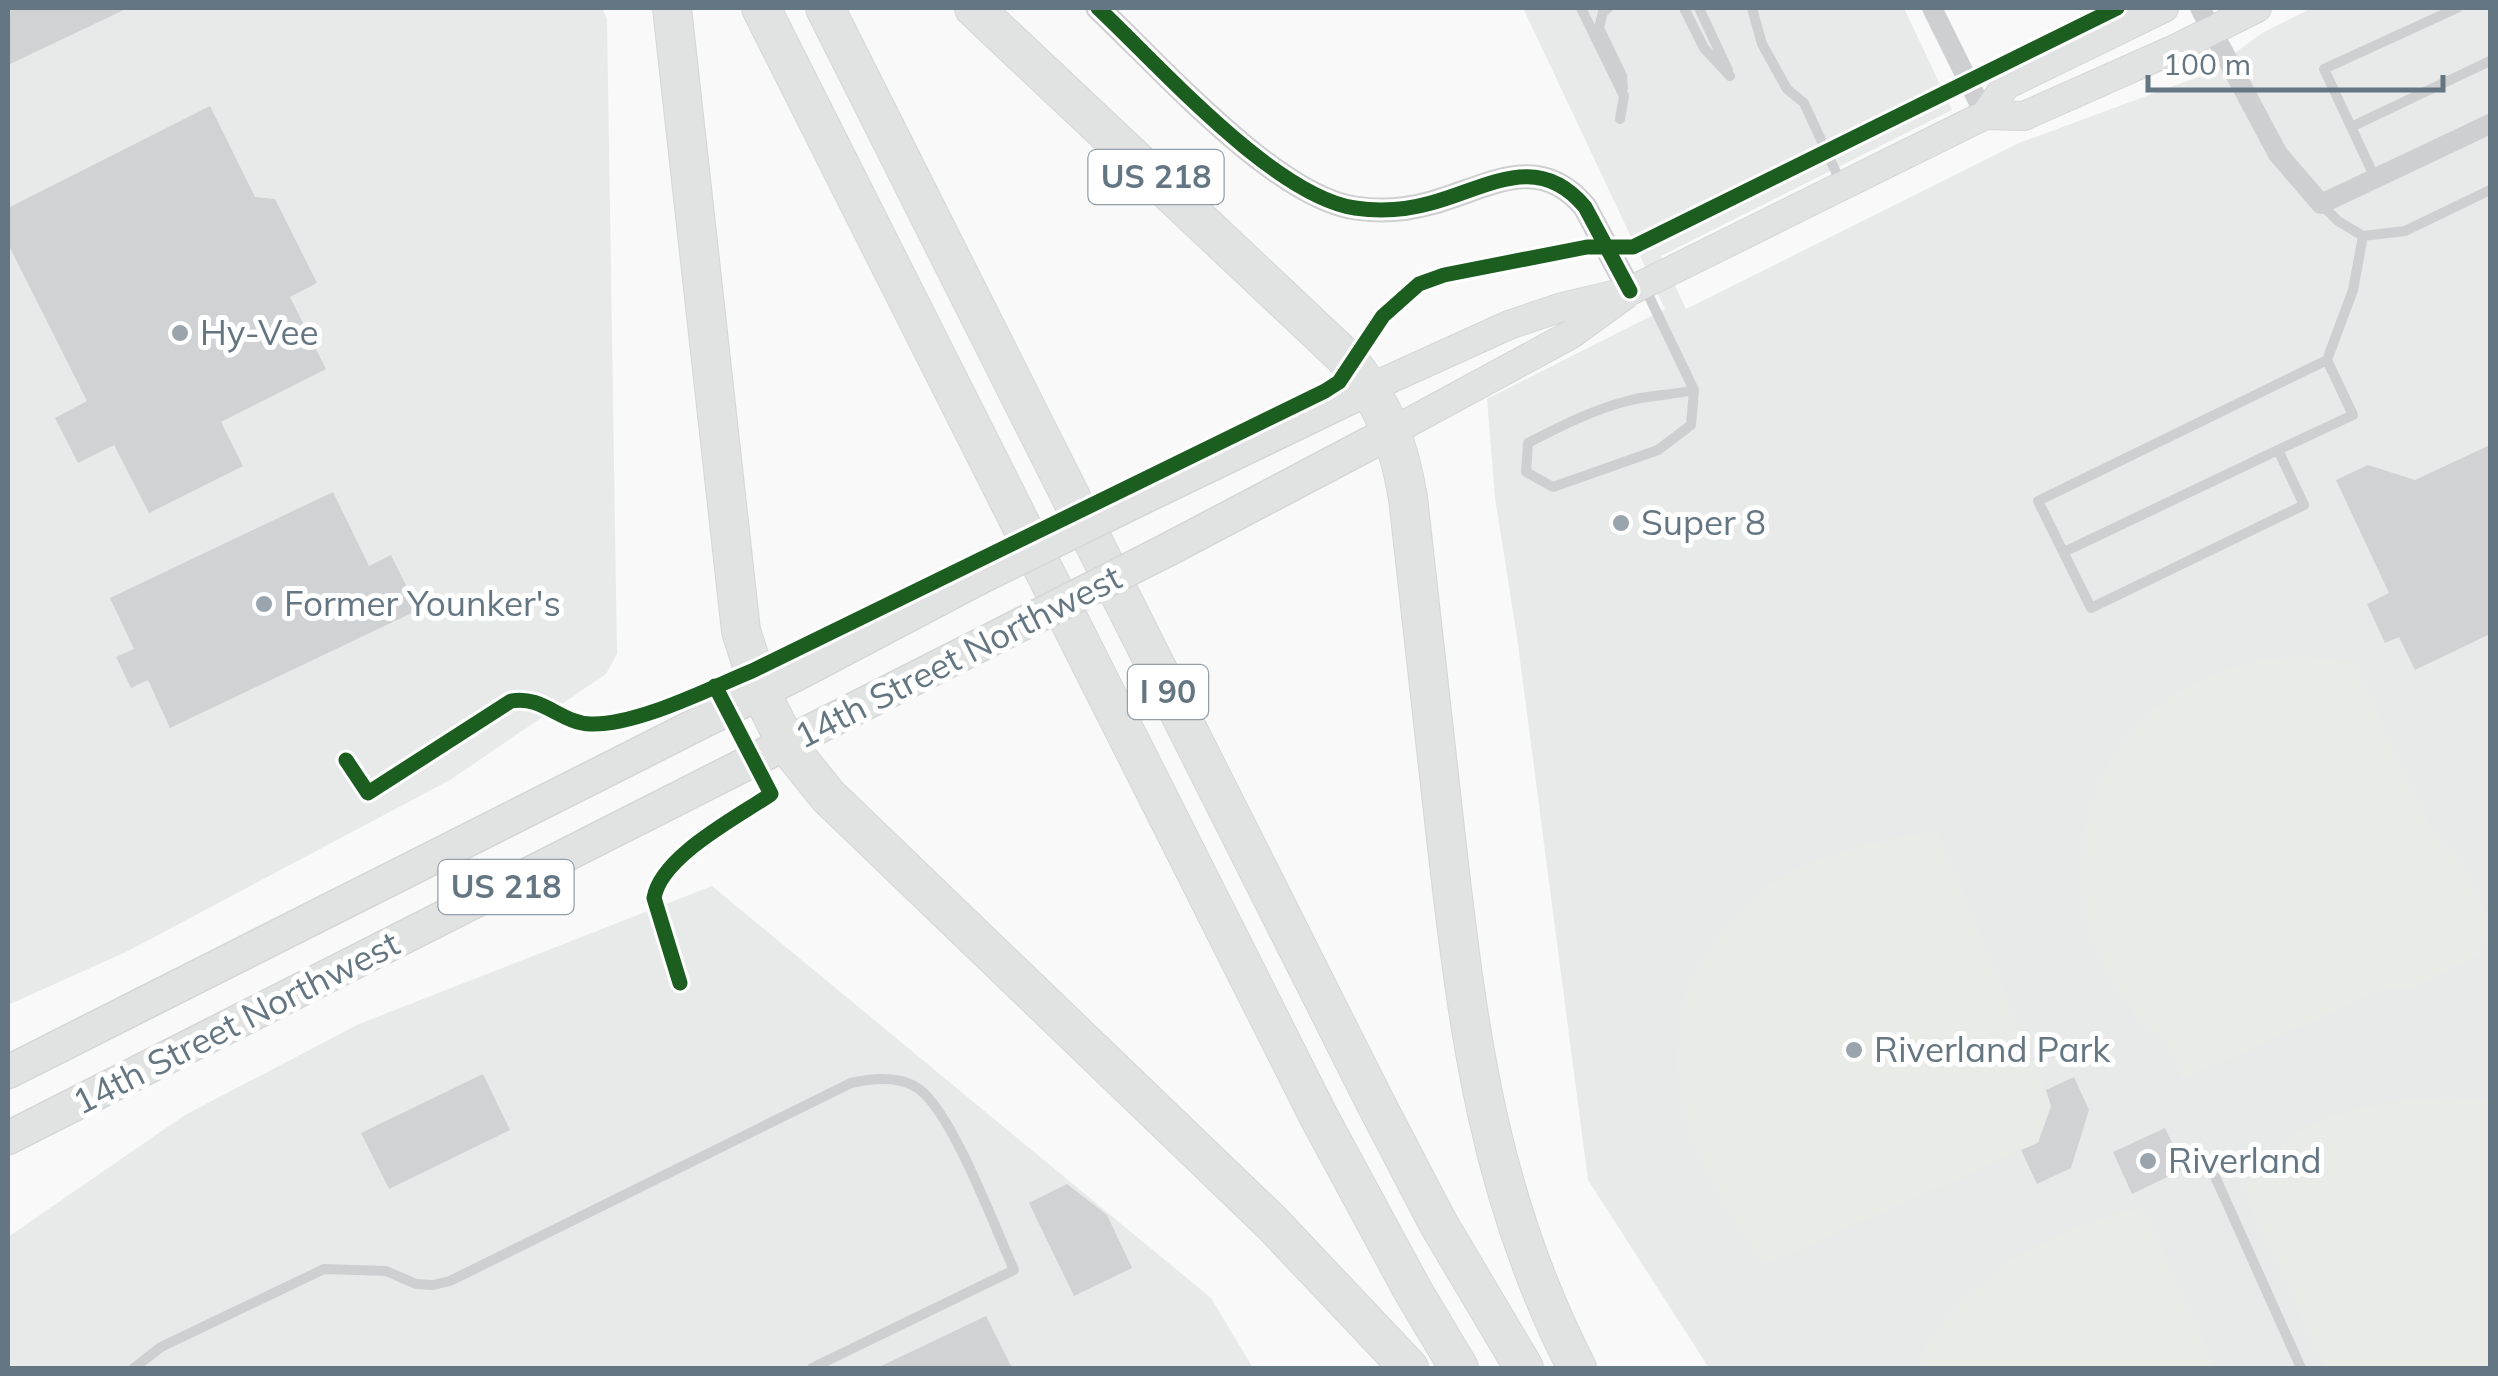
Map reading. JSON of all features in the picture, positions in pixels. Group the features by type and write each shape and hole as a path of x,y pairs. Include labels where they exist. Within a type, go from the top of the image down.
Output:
{"highway":[{"path":"672,8 741,631 760,693 786,745 858,827 1272,1224 1408,1368"},
{"name":"I 90","path":"761,8 1320,1119 1459,1368"},
{"name":"I 90","path":"825,8 1382,1117 1438,1223 1524,1368"},
{"name":"US 218","path":"974,8 1352,364 1370,388 1393,432"},
{"path":"1393,432 1408,498 1461,966 1483,1105 1521,1238 1577,1368"}],"main road":[{"name":"14th Street Northwest","path":"1985,115 2006,85 2164,8"},
{"name":"14th Street Northwest","path":"8,1138 1169,549 1570,335 1636,288 1985,115 2024,116 2206,19 2258,8"},
{"name":"14th Street Northwest","path":"8,1072 760,693 977,579 1370,388 1509,325 1636,288"},
{"path":"8,1054 143,1004"},
{"path":"8,1161 30,1142 168,1057"}],"street":[{"path":"1098,8 1234,136 1304,190 1337,204 1380,211 1436,202 1491,180 1538,177 1567,190 1585,207 1636,288"},
{"path":"1932,8 1985,115"},
{"path":"2206,19 2278,154 2321,204 2490,124"}],"lane":[{"path":"1580,8 1624,96"},
{"path":"1608,8 1599,28 1622,76 1620,119"},
{"path":"1684,8 1704,48 1730,76 1699,8"},
{"path":"1752,8 1762,44 1787,89 1804,103 1842,186"},
{"path":"2375,179 2324,69 2457,8"},
{"path":"2351,127 2490,61"},
{"path":"2321,204 2338,221 2363,236 2404,231 2490,190"},
{"path":"2278,450 2304,505 2091,608 2038,501 2327,360 2353,290 2363,236"},
{"path":"1636,288 1694,390 1691,425 1658,450 1553,486 1526,472 1528,443 1574,419 1633,400 1694,390"},
{"path":"2064,552 2353,415 2327,360"},
{"path":"134,1368 166,1344 324,1269 386,1271 416,1284 450,1281 851,1083 894,1079 917,1087 935,1104 1014,1270 812,1368"},
{"path":"2208,1163 2302,1368"}],"shaded area":[{"path":"8,8 602,8 607,19 617,654 606,674 450,780 128,951 8,1005"},
{"path":"1523,8 1904,8 1952,110 1661,256 1686,309 2019,143 2206,74 2262,33 2312,8 2490,8 2490,1368 1709,1368 1588,1180 1517,637 1495,498 1487,399 1665,309"},
{"path":"2304,656 2354,664 2433,834 2460,860 2489,921 2478,956 2413,987 2388,987 2183,1079 2168,1047 2144,1024 2116,987 2090,935 2081,873 2091,806 2107,768 2128,736 2155,709 2187,687 2222,671"},
{"name":"Riverland Park","path":"1936,829 2051,1106 2038,1143 1764,1265 1702,1164 1684,1111 1678,1050 1683,1007 1691,982 1729,923 1778,878 1843,852"},
{"path":"712,886 1211,1298 1253,1368 8,1368 8,1237 185,1115 359,1024"},
{"path":"2450,1097 2490,1100 2490,1368 2325,1368 2242,1186 2280,1146 2318,1123 2361,1108"},
{"path":"2142,1207 2215,1368 1918,1368 1927,1344 1942,1323 1996,1272 2063,1233"}],"building":[{"path":"8,8 128,8 8,65"},
{"name":"Hy-Vee","path":"210,106 255,197 275,199 317,283 290,297 326,369 221,422 243,466 149,513 114,445 78,463 55,418 87,401 8,244 8,208"},
{"path":"2490,445 2490,634 2415,670 2399,637 2385,643 2367,604 2389,593 2336,480 2368,465 2415,480"},
{"name":"Former Younker's","path":"333,492 369,566 391,555 418,610 170,728 148,680 131,688 116,657 134,649 110,598"},
{"path":"483,1074 510,1130 389,1189 361,1133"},
{"path":"2074,1077 2089,1110 2071,1168 2037,1184 2021,1150 2038,1143 2051,1106 2046,1090"},
{"name":"Riverland","path":"2165,1128 2184,1169 2132,1194 2113,1152"},
{"path":"1067,1184 1107,1215 1132,1268 1074,1296 1029,1203"},
{"path":"986,1316 1012,1368 877,1368 896,1359"}],"cycle path":[{"path":"1098,8 1219,125 1289,180 1323,198 1374,210 1431,203 1511,178 1549,180 1585,207 1630,291"},
{"path":"346,760 368,793 511,701 533,702 591,724 630,719 694,696 1325,391 1339,382 1383,316 1419,284 1444,275 1587,247 1633,247 2117,8"},
{"path":"680,983 654,898 660,882 685,853 771,794 715,686"}],"place":[{"name":"Hy-Vee","path":"180,333"},
{"name":"Super 8","path":"1621,523"},
{"name":"Former Younker's","path":"264,604"},
{"name":"Riverland Park","path":"1854,1050"},
{"name":"Riverland","path":"2148,1161"}]}
